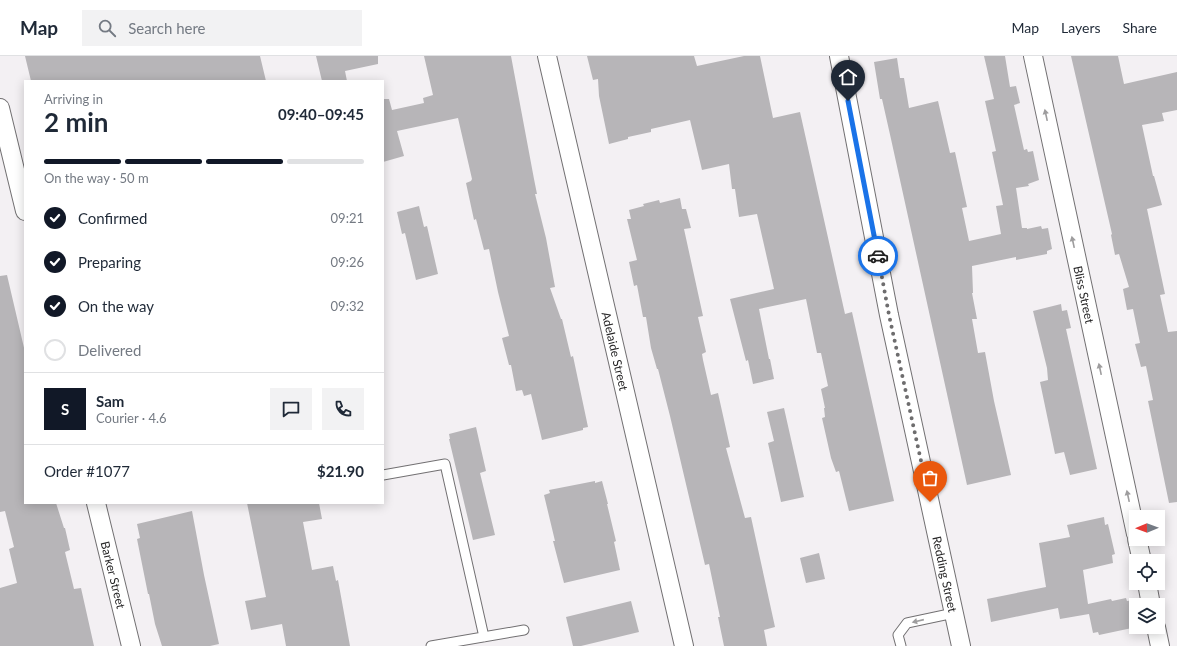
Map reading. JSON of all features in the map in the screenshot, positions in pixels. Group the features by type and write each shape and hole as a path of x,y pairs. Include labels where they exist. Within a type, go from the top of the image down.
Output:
{"street":[{"name":"Adelaide Street","path":"547,56 684,646"},
{"name":"Redding Street","path":"839,56 889,315 961,646"},
{"name":"Bliss Street","path":"1033,56 1131,510"},
{"path":"0,108 24,207"},
{"name":"Barker Street","path":"96,504 131,646"},
{"path":"1157,634 1160,646"}],"lane":[{"path":"384,475 445,464 484,637"},
{"path":"901,646 898,635 907,623 954,613"},
{"path":"431,646 524,630"}],"building":[{"path":"25,56 260,56 266,80 31,80"},
{"path":"316,56 378,56 378,64 345,71 347,80 322,80"},
{"path":"424,56 511,56 537,194 535,194 546,238 555,287 550,288 562,319 571,357 573,356 588,427 583,428 583,430 542,440 531,394 524,396 522,390 516,391 511,365 509,365 502,338 509,336 489,249 484,250 476,219 474,220 466,183 472,179 458,118 397,131 404,156 384,162 384,99 389,99 392,110 424,103 423,98 433,95"},
{"path":"587,56 694,56 697,66 744,56 760,56 773,118 800,112 845,314 852,312 894,501 849,511 839,471 836,472 831,458 822,418 825,417 825,408 821,389 828,386 821,353 817,353 806,299 759,309 774,379 753,384 748,360 746,361 730,299 774,289 757,214 739,217 735,189 732,189 729,164 702,170 690,120 651,129 651,132 628,137 628,139 609,144 599,96 598,79 593,80"},
{"path":"984,56 1005,56 1010,87 1016,86 1020,103 1014,105 1024,150 1027,149 1028,152 1033,151 1039,180 1028,184 1029,186 1016,188 1022,228 1027,229 1041,226 1042,229 1048,228 1052,249 1047,251 1047,254 1016,260 1016,257 972,266 972,293 977,319 972,319 978,353 985,352 994,401 1011,475 967,485 882,99 880,99 874,62 897,58 900,78 904,78 909,108 938,101 950,153 955,152 967,207 962,208 969,241 1001,234 996,206 1003,205 992,152 996,151 985,101 994,99"},
{"path":"1071,56 1118,56 1124,84 1177,72 1177,110 1162,113 1164,121 1142,125 1153,176 1162,205 1147,209 1165,294 1160,295 1168,332 1177,331 1177,502 1169,503 1148,401 1153,400 1146,366 1141,367 1135,344 1140,343 1133,309 1127,310 1123,289 1129,287 1119,254 1115,255 1112,234"},
{"path":"680,198 682,209 686,209 691,228 684,229 703,316 698,317 706,352 702,354 703,360 711,395 718,393 730,447 726,448 745,518 751,517 775,627 764,630 767,646 724,646 718,617 720,617 709,564 705,565 670,416 651,348 646,317 643,317 637,285 634,286 629,262 637,260 627,219 631,219 629,210 644,206 643,204 659,200 660,203"},
{"path":"419,206 424,227 427,226 438,274 416,280 405,233 402,234 397,212"},
{"path":"7,275 24,348 24,504 56,504 65,528 70,550 65,552 74,589 81,588 94,646 0,646 0,588 17,583 9,549 14,547 5,511 0,512 0,276"},
{"path":"1061,304 1062,311 1067,310 1071,328 1066,329 1097,469 1070,475 1064,452 1055,454 1040,382 1048,380 1047,368 1033,311"},
{"path":"784,408 804,497 781,502 768,443 774,441 767,412"},
{"path":"476,427 486,471 480,473 495,535 473,540 449,434"},
{"path":"595,481 595,483 602,481 616,541 614,542 620,570 564,583 553,541 555,541 544,495 550,493 549,490"},
{"path":"247,504 319,504 322,519 303,522 312,570 333,566 336,581 338,580 350,646 286,646 282,624 251,630 245,601 266,597"},
{"path":"192,511 219,644 210,646 162,646 148,594 137,539 140,538 137,524"},
{"path":"1104,517 1105,525 1108,524 1115,554 1112,555 1113,563 1083,570 1088,604 1111,599 1112,601 1126,598 1127,601 1129,601 1129,629 1099,635 1098,632 1093,633 1089,614 1060,619 1058,608 991,622 987,599 1046,587 1039,543 1070,537 1067,525"},
{"path":"819,553 825,579 806,583 800,558"},
{"path":"631,601 639,632 581,646 573,646 566,617"}],"way so far":[{"path":"878,256 889,315 930,502"}],"route":[{"path":"848,101 878,256"}]}
